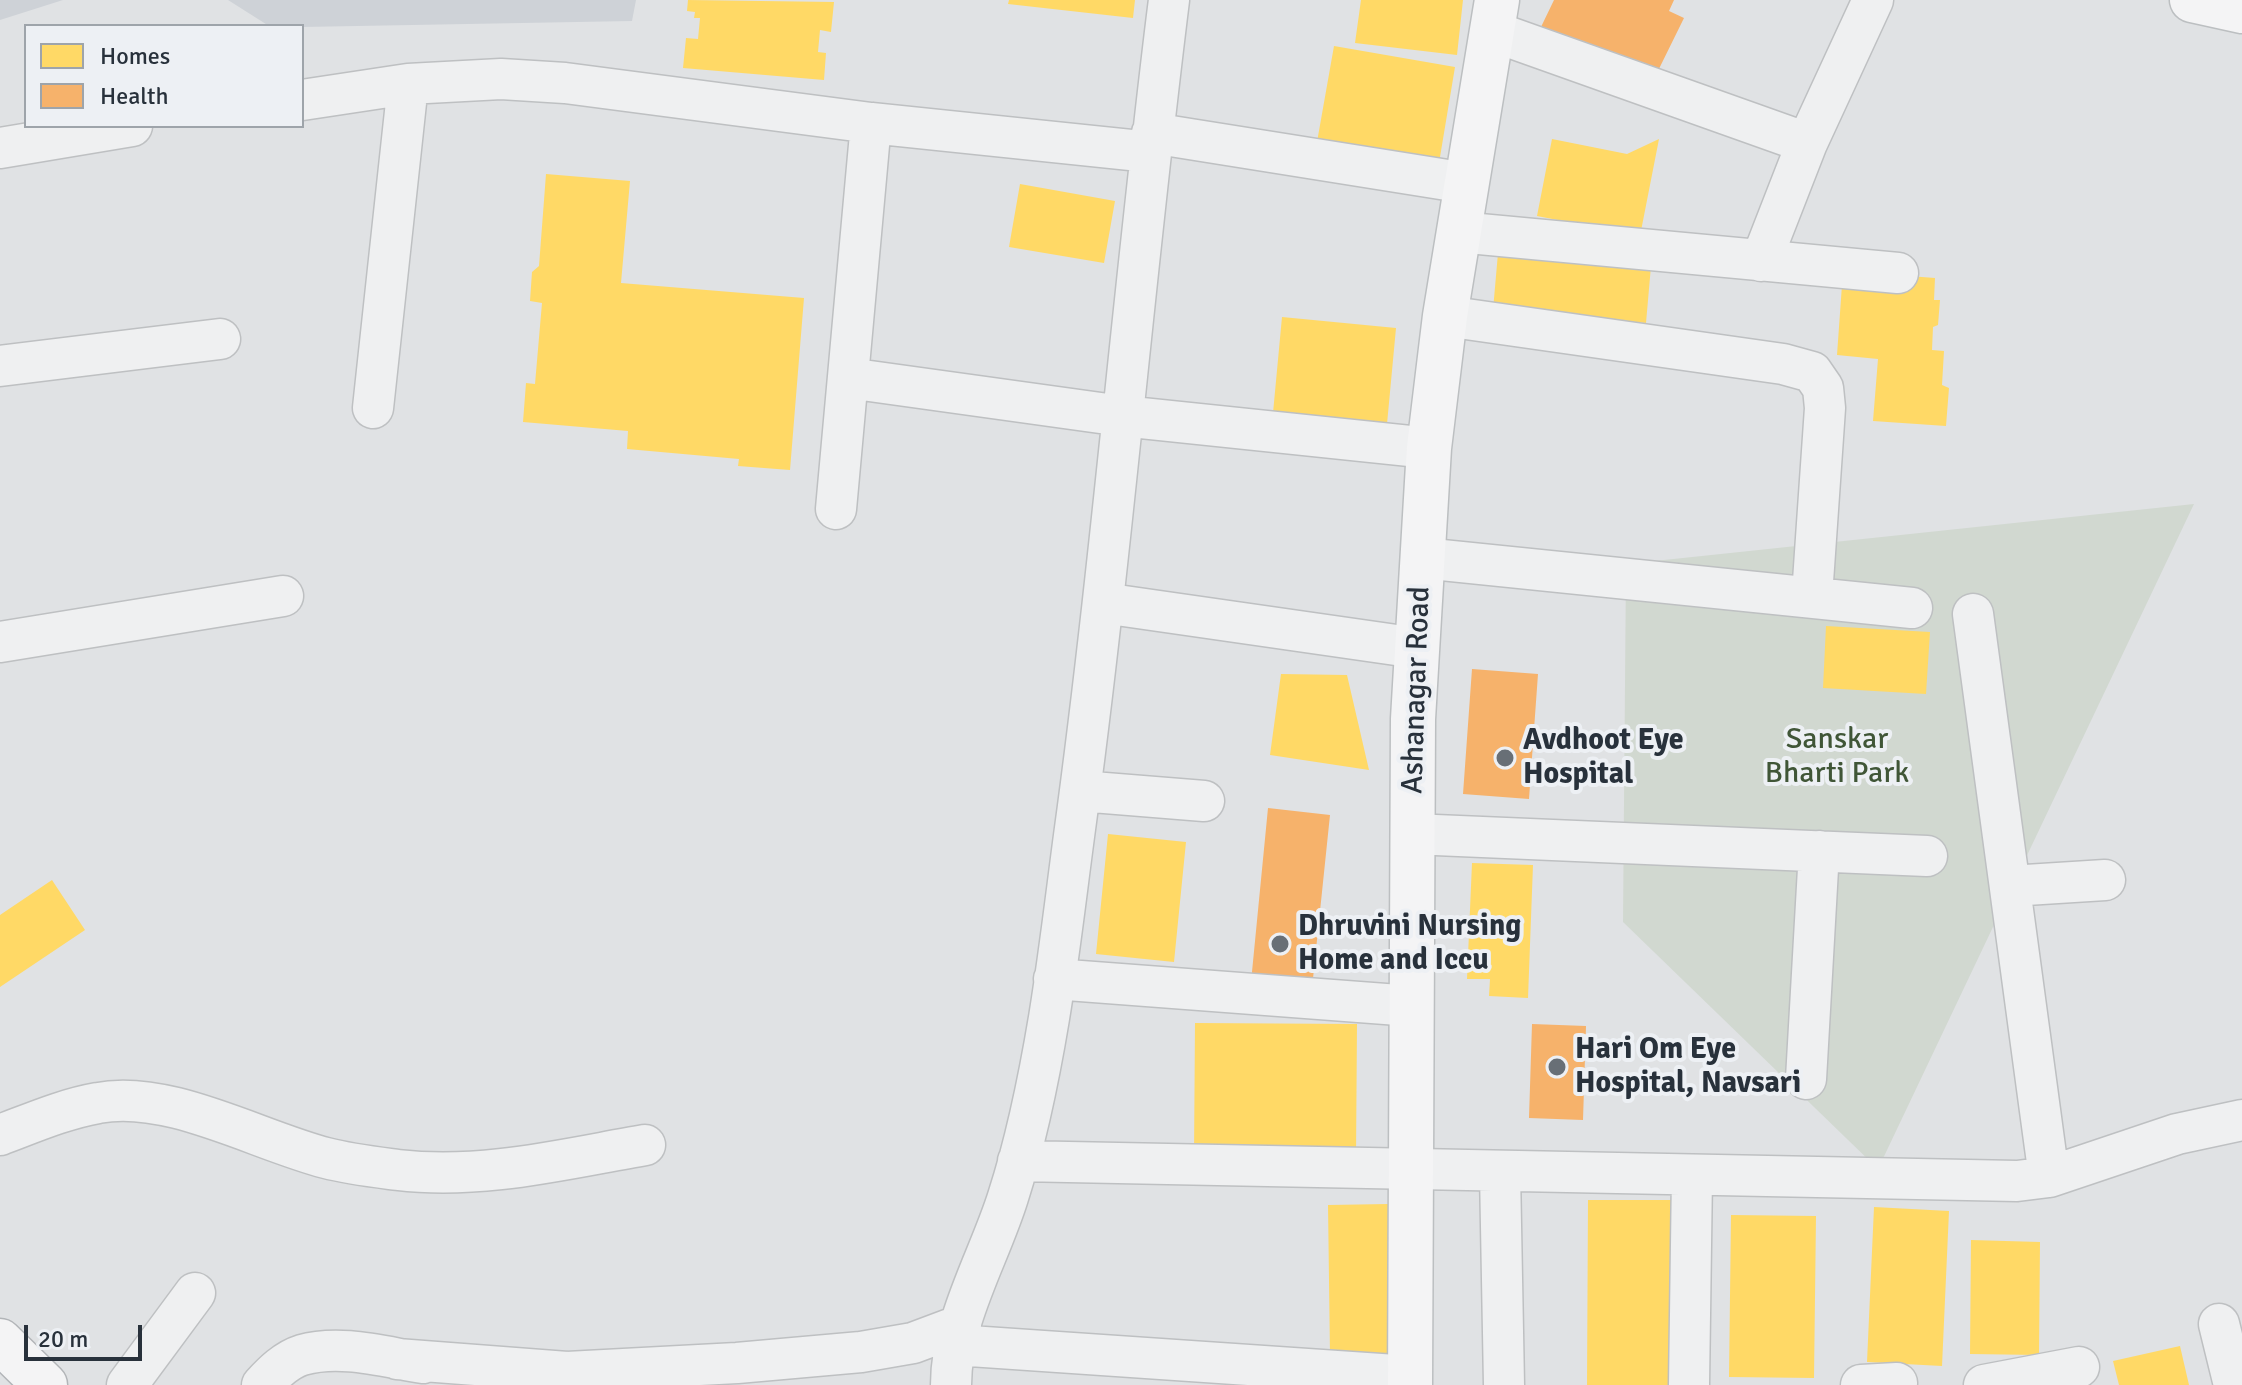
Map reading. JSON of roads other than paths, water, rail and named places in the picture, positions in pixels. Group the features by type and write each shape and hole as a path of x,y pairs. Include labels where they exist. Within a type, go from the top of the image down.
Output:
{"main road":[{"path":"2192,0 2242,11"},
{"name":"Ashanagar Road","path":"1410,1380 1413,719 1422,558 1429,448 1445,316 1494,15"},
{"path":"0,1341 45,1385"}],"street":[{"path":"951,1385 958,1335 1008,1198 1034,1100 1054,979 1103,603 1151,142 1169,0"},
{"path":"1761,261 1807,143 1873,0"},
{"path":"1494,15 1807,143"},
{"path":"304,100 408,84 501,79 565,83 871,123 1151,142 1466,183"},
{"path":"373,408 408,84"},
{"path":"836,509 871,123"},
{"path":"0,148 120,128"},
{"path":"1458,232 1898,273"},
{"path":"1445,316 1783,364 1812,372 1823,388 1825,408 1812,596"},
{"path":"0,366 220,339"},
{"path":"848,378 1122,416 1429,448"},
{"path":"1422,558 1912,608"},
{"path":"0,642 283,596"},
{"path":"1103,603 1417,648"},
{"path":"1973,614 2049,1177"},
{"path":"1080,791 1204,801"},
{"path":"1412,834 1927,856"},
{"path":"1806,1079 1819,851"},
{"path":"2010,886 2105,880"},
{"path":"1054,979 1412,1006"},
{"path":"0,1135 48,1116 100,1102 142,1102 198,1115 327,1159 399,1170 450,1173 495,1170 645,1145"},
{"path":"1018,1161 2017,1181 2049,1177 2177,1134 2242,1120"},
{"path":"1500,1172 1504,1385"},
{"path":"1689,1385 1692,1175"},
{"path":"127,1385 195,1293"},
{"path":"2219,1324 2234,1385"},
{"path":"262,1385 279,1368 301,1355 343,1350 405,1372 737,1374 958,1335 1410,1380"},
{"path":"1984,1385 2079,1367"}],"place":[{"name":"Avdhoot Eye Hospital","path":"1505,758"},
{"name":"Dhruvini Nursing Home and Iccu","path":"1280,944"},
{"name":"Hari Om Eye Hospital, Navsari","path":"1557,1067"}],"park label":[{"name":"Sanskar Bharti Park","path":"1837,757"}]}
